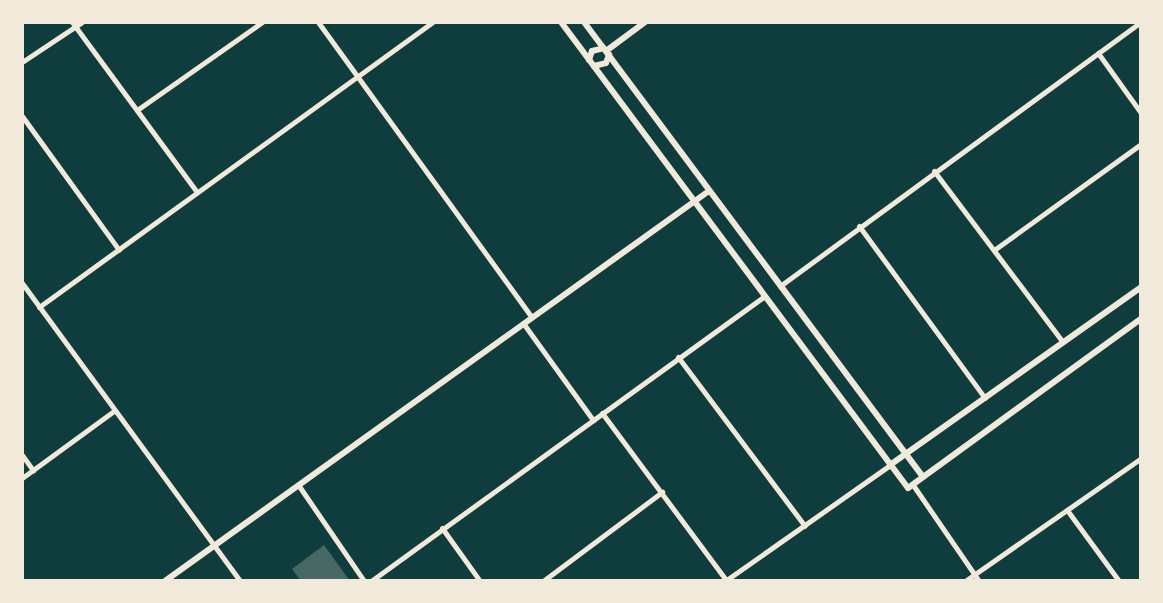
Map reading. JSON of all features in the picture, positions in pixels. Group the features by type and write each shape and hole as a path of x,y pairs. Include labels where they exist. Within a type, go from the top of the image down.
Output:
{"street":[{"path":"137,110 262,22"},
{"path":"318,22 531,316"},
{"path":"39,307 355,74 432,22"},
{"path":"561,22 979,581"},
{"path":"584,22 923,477"},
{"path":"592,63 595,49 606,51 645,22"},
{"path":"779,286 1141,22"},
{"path":"22,62 77,23 196,191"},
{"path":"592,63 606,63 606,51"},
{"path":"1098,53 1141,113"},
{"path":"22,116 119,250"},
{"path":"994,250 1141,144"},
{"path":"934,171 1063,342"},
{"path":"165,581 709,191"},
{"path":"859,226 986,399"},
{"path":"738,258 751,248"},
{"path":"22,283 240,581"},
{"path":"602,413 725,581 1141,287"},
{"path":"371,581 764,296"},
{"path":"910,486 1141,319"},
{"path":"523,323 593,420"},
{"path":"677,357 805,526"},
{"path":"22,478 114,411"},
{"path":"22,455 33,470"},
{"path":"965,581 1141,458"},
{"path":"299,486 364,581"},
{"path":"543,581 662,492"},
{"path":"1067,510 1119,581"},
{"path":"442,528 480,581"}],"building":[{"path":"324,545 350,581 301,581 292,569"}]}
